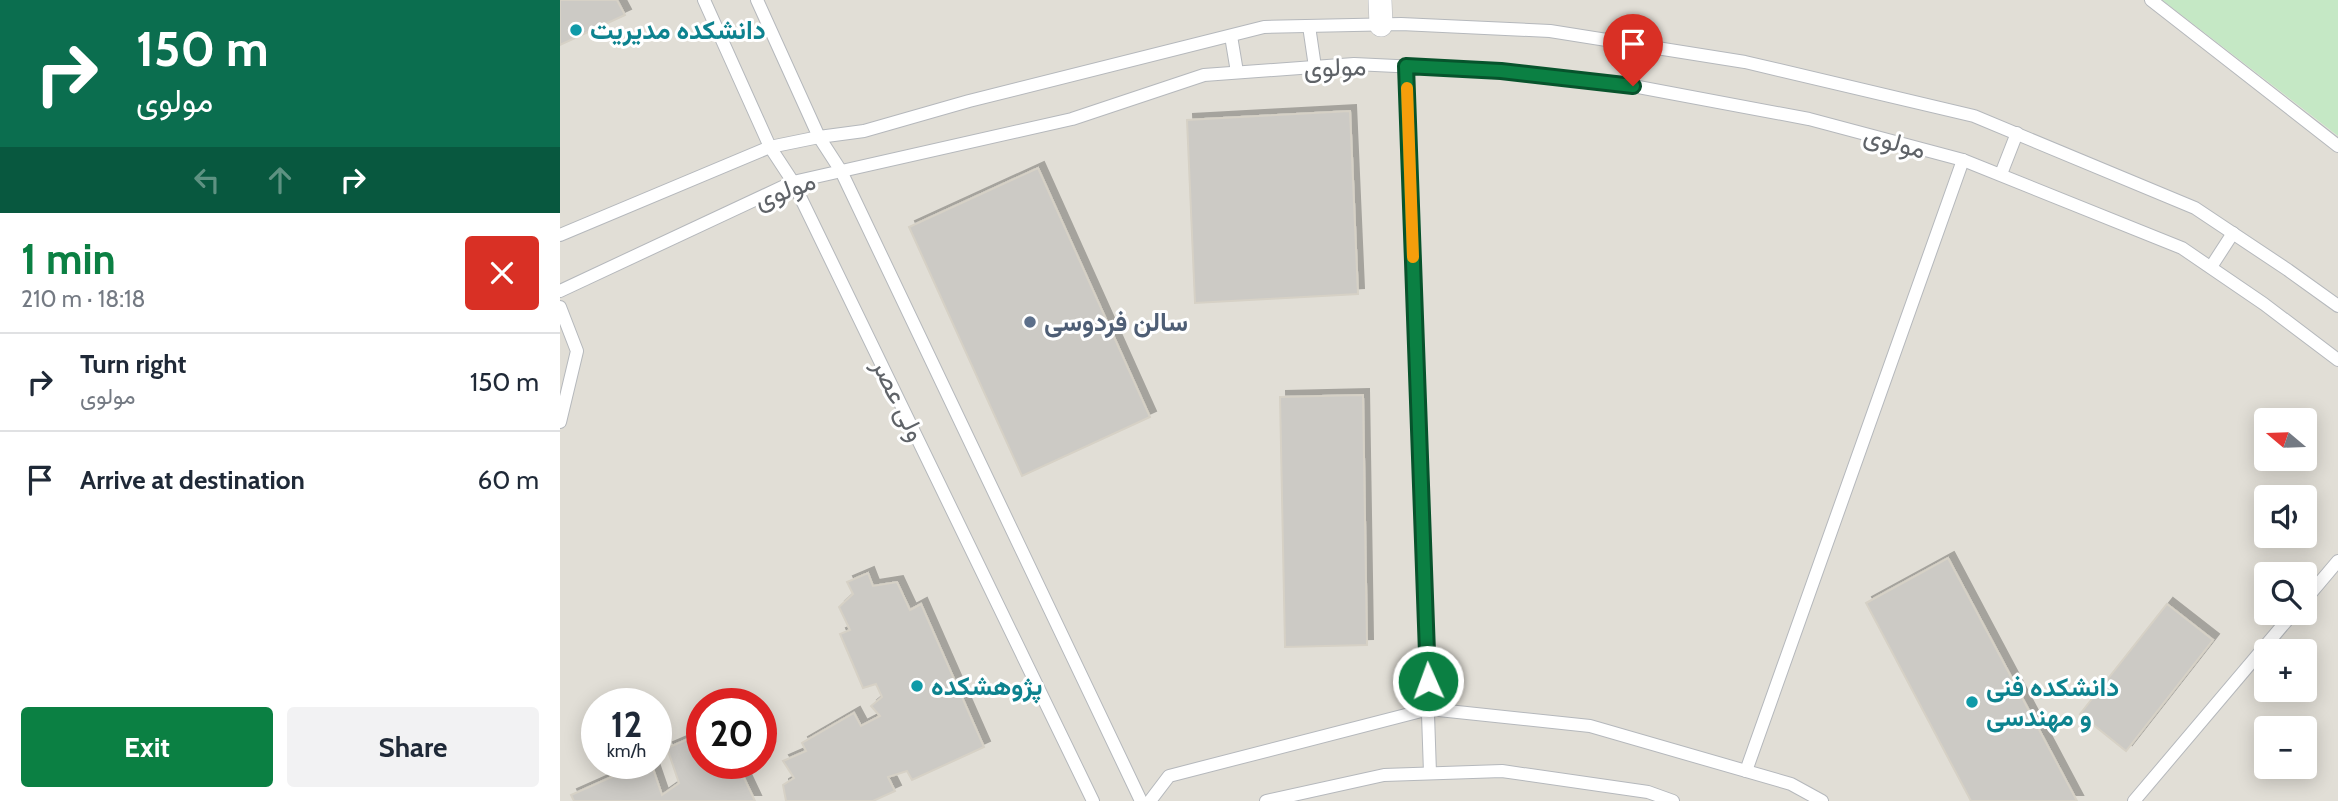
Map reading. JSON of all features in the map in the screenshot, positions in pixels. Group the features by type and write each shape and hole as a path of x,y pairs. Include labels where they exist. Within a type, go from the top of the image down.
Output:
{"street":[{"path":"1380,0 1381,25"}],"lane":[{"name":"ولی عصر","path":"704,0 770,147 793,181 1093,801"},
{"name":"ولی عصر","path":"757,0 819,137 841,171 1141,801"},
{"path":"2151,0 2338,146"},
{"name":"مولوی","path":"560,235 770,147 864,131 1264,27 1381,25 1550,31 1745,62 1974,116 2195,208 2338,306"},
{"path":"1309,26 1315,66"},
{"path":"1231,36 1237,72"},
{"name":"مولوی","path":"560,291 793,181 1072,119 1204,75 1354,64 1406,66 1501,71 1633,86 1809,119 1963,159 2182,248 2338,360"},
{"path":"1406,66 1430,773"},
{"path":"2001,174 2017,134"},
{"path":"1746,771 1963,159"},
{"path":"2211,267 2233,233"},
{"path":"560,307 577,351 560,422"},
{"path":"2317,586 2338,561"},
{"path":"2134,801 2283,625"},
{"path":"1150,801 1169,776 1429,709 1590,726 1791,784 1822,801"},
{"path":"1266,801 1384,775 1502,771 1648,792 1672,801"}],"shaded area":[{"path":"560,0 2162,0 2338,136 2338,801 560,801"}],"green space":[{"path":"2162,0 2338,0 2338,136"}],"building":[{"name":"دانشکده مدیریت","path":"560,0 617,0 625,15 560,45"},
{"path":"1350,111 1358,294 1195,303 1187,120"},
{"name":"سالن فردوسی","path":"1038,168 1150,417 1022,476 909,227"},
{"path":"1363,395 1367,645 1285,647 1280,397"},
{"name":"دانشکده فنی و مهندسی","path":"1948,558 2077,801 1971,801 1866,603"},
{"name":"پژوهشکده","path":"868,573 873,586 897,582 910,610 921,604 984,747 912,780 907,771 888,777 895,791 873,801 786,801 783,785 794,778 783,761 806,751 802,743 854,713 861,726 880,716 871,706 882,697 876,684 863,688 840,634 850,630 839,607 853,594 847,582"},
{"path":"2167,604 2213,640 2126,751 2080,714"},
{"path":"686,740 686,779 745,779 755,801 574,801 571,795 607,779 656,779 662,795 679,783 672,763 672,746"}],"slow traffic":[{"path":"1407,88 1413,257"}],"place":[{"name":"دانشکده مدیریت","path":"576,30"},
{"name":"سالن فردوسی","path":"1030,322"},
{"name":"پژوهشکده","path":"917,686"},
{"name":"دانشکده فنی و مهندسی","path":"1972,702"}],"route":[{"path":"1428,681 1406,66 1501,71 1633,86"}]}
